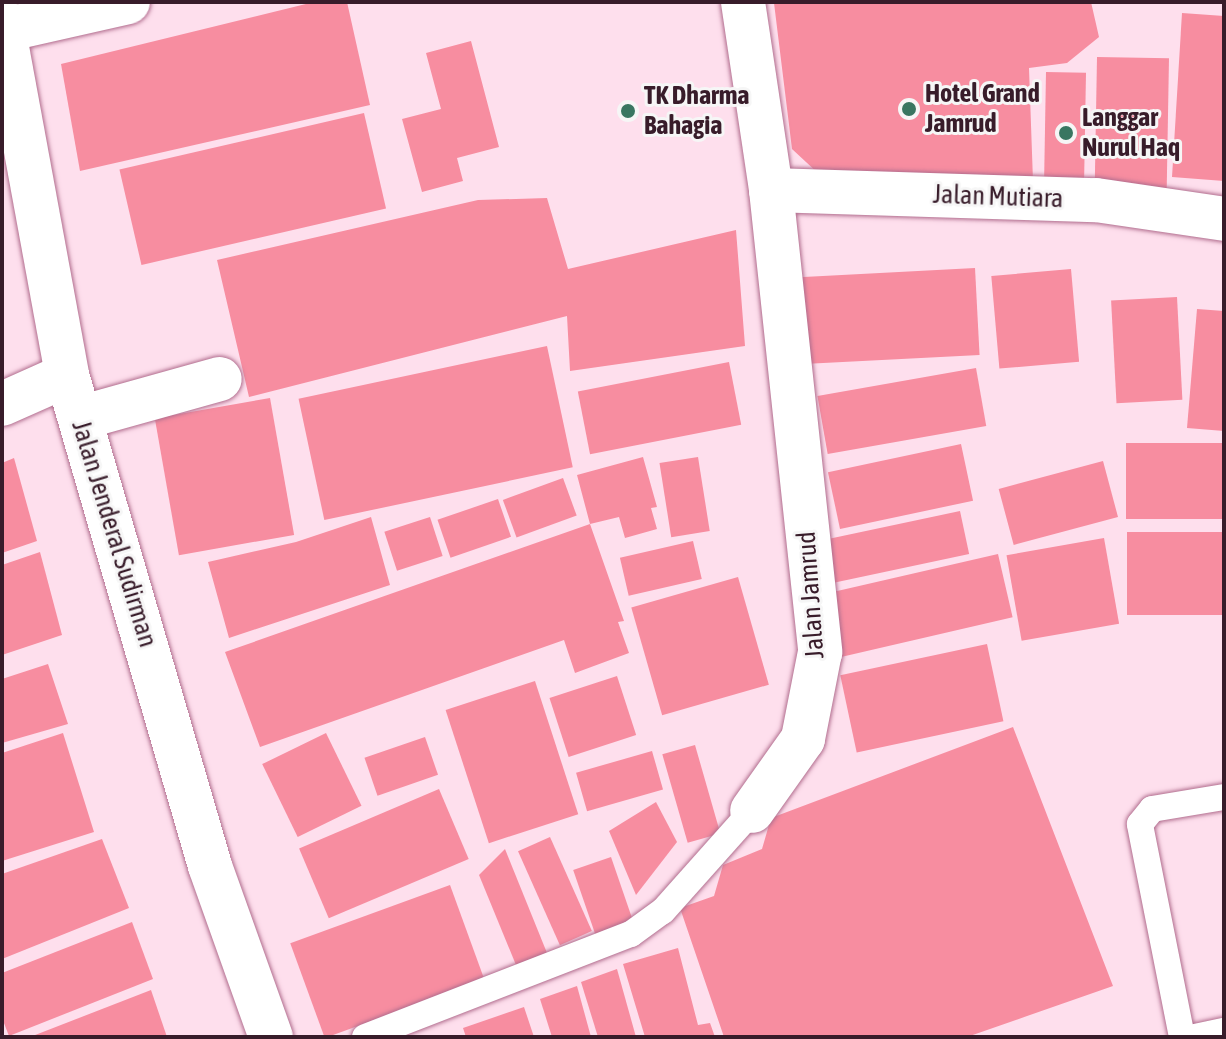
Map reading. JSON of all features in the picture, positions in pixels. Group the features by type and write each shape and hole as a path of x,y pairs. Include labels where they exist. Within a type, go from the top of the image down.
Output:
{"street":[{"path":"3,25 128,2"},
{"name":"Jalan Jamrud","path":"743,2 771,190 820,652 803,739 752,811"},
{"name":"Jalan Jenderal Sudirman","path":"3,25 10,95 67,375 210,866 271,1037"},
{"name":"Jalan Mutiara","path":"771,190 1096,200 1224,219"},
{"path":"2,404 67,375"},
{"path":"80,418 220,379"}],"lane":[{"path":"1182,1037 1140,824 1152,809 1224,797"},
{"name":"Jalan Jamrud","path":"365,1037 631,934 663,911 752,811"},
{"path":"1195,1037 1224,1031"}],"building":[{"path":"314,2 347,2 370,105 80,171 61,64"},
{"name":"Hotel Grand Jamrud","path":"1091,2 1099,37 1067,63 1029,68 1033,181 834,188 792,149 774,3"},
{"path":"1182,13 1224,16 1224,181 1172,177"},
{"path":"471,41 499,147 457,158 463,181 422,192 402,119 441,109 426,53"},
{"path":"1097,57 1169,58 1167,197 1095,196"},
{"name":"Langgar Nurul Haq","path":"1046,72 1086,73 1084,195 1044,194"},
{"path":"364,113 386,208 141,265 119,169"},
{"path":"547,198 568,269 736,230 745,346 570,371 567,316 249,397 217,260 478,200"},
{"path":"975,268 980,355 799,364 794,277"},
{"path":"1071,269 1079,362 999,369 991,276"},
{"path":"1177,297 1182,400 1116,403 1111,300"},
{"path":"1197,309 1224,311 1224,431 1187,428"},
{"path":"547,346 573,467 324,520 299,399"},
{"path":"729,362 741,425 590,454 578,391"},
{"path":"976,368 986,426 828,454 817,396"},
{"path":"270,398 294,535 179,555 155,418"},
{"path":"1126,443 1224,443 1224,519 1126,519"},
{"path":"961,444 973,501 840,529 828,472"},
{"path":"643,457 657,507 651,508 657,529 625,538 619,517 590,524 577,475"},
{"path":"698,457 710,531 671,537 659,463"},
{"path":"14,458 37,541 2,553 2,463"},
{"path":"1103,461 1118,517 1014,545 999,489"},
{"path":"563,478 577,516 517,537 503,500"},
{"path":"498,499 511,537 451,558 437,520"},
{"path":"960,511 969,554 830,584 821,541"},
{"path":"371,517 390,585 229,638 208,562 296,542"},
{"path":"430,517 443,556 397,571 384,532"},
{"path":"590,524 624,621 618,622 629,653 575,673 564,640 260,747 225,652"},
{"path":"1127,532 1224,532 1224,615 1127,615"},
{"path":"1104,538 1119,624 1022,641 1007,555"},
{"path":"693,541 702,579 629,596 620,558"},
{"path":"40,552 62,635 2,655 2,565"},
{"path":"998,554 1013,617 842,657 827,593"},
{"path":"738,577 769,685 662,715 631,608"},
{"path":"987,644 1003,721 857,752 840,675"},
{"path":"48,664 68,724 2,743 2,679"},
{"path":"617,676 636,735 569,757 549,698"},
{"path":"535,681 578,814 489,843 446,710"},
{"path":"1013,727 1113,986 967,1037 724,1037 680,908 714,896 723,865 762,849 771,818"},
{"path":"63,733 94,832 2,861 2,753"},
{"path":"326,733 362,806 298,837 262,764"},
{"path":"425,737 438,775 378,796 364,758"},
{"path":"695,745 720,833 688,843 662,754"},
{"path":"652,751 663,789 587,811 576,773"},
{"path":"439,789 469,859 329,918 299,848"},
{"path":"656,802 677,842 636,895 609,831"},
{"path":"550,837 592,931 560,945 518,851"},
{"path":"102,839 129,908 2,959 2,874"},
{"path":"505,849 547,953 516,965 479,875"},
{"path":"611,857 634,923 596,936 573,870"},
{"path":"450,885 485,980 324,1037 290,943"},
{"path":"132,922 153,979 9,1036 2,1018 2,973"},
{"path":"678,948 698,1025 710,1023 715,1037 645,1037 623,964"},
{"path":"617,969 636,1037 598,1037 581,982"},
{"path":"577,986 591,1037 552,1037 540,999"},
{"path":"151,990 167,1037 30,1037"},
{"path":"524,1007 534,1037 466,1037 463,1028"}],"place":[{"name":"Hotel Grand Jamrud","path":"909,109"},
{"name":"TK Dharma Bahagia","path":"628,111"},
{"name":"Langgar Nurul Haq","path":"1066,133"}]}
